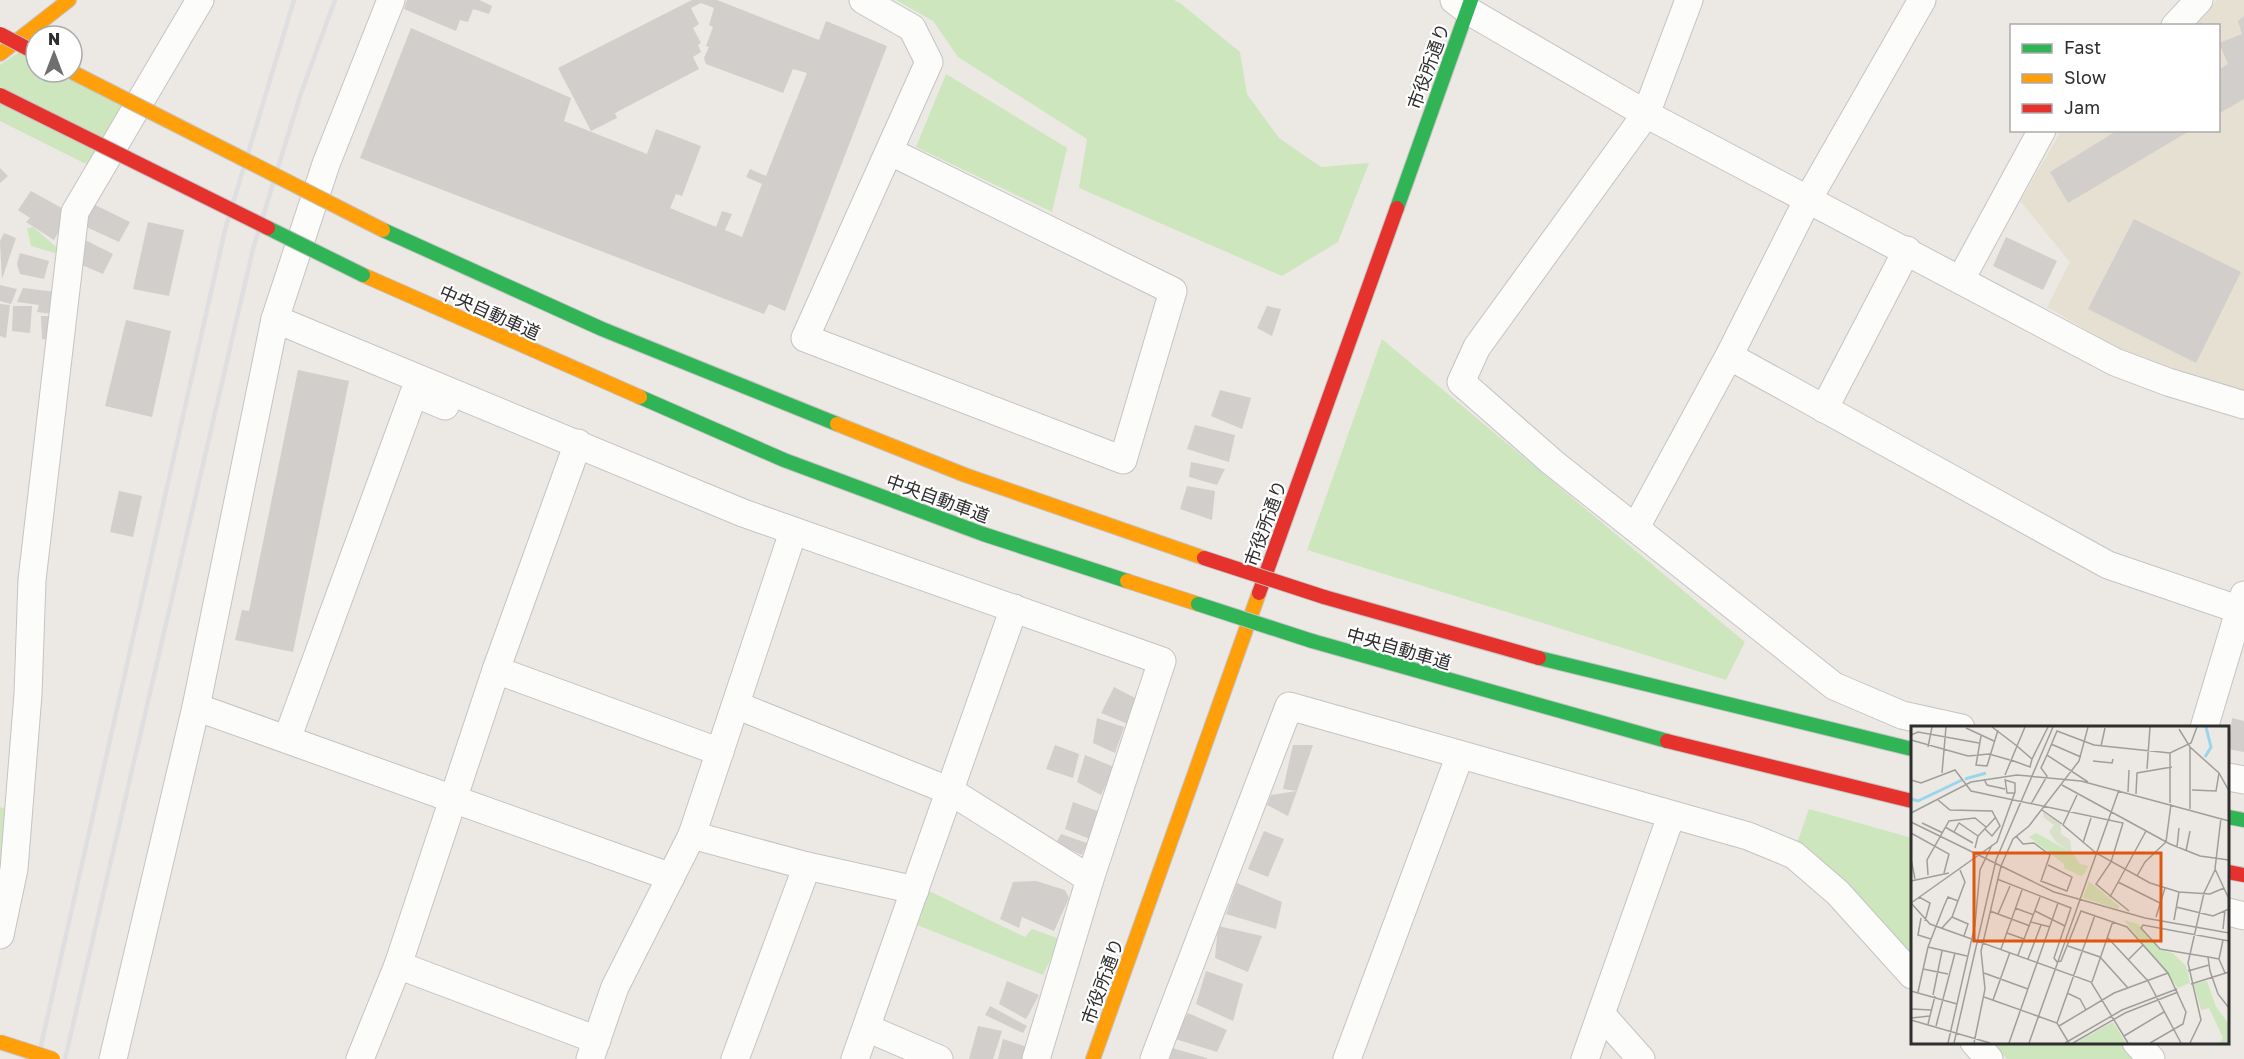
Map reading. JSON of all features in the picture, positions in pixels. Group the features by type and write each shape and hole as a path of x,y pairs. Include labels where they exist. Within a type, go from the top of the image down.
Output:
{"main road":[{"path":"0,54 69,0"},
{"name":"市役所通り","path":"1093,1059 1464,3"},
{"path":"0,34 24,47"},
{"name":"中央自動車道","path":"84,78 383,230 602,329 965,475 1324,597 1506,650 1911,749"},
{"name":"中央自動車道","path":"0,95 363,275 784,460 983,534 1312,641 1684,746 1911,801"},
{"path":"2229,817 2244,820"},
{"path":"2229,872 2244,875"},
{"path":"0,1042 53,1059"}],"street":[{"path":"0,935 14,869 28,694 32,580 75,212 201,0"},
{"path":"113,1059 196,707 275,319 326,164 391,0"},
{"path":"862,0 912,28 929,62 891,152 805,338 1123,460 1173,291 891,152"},
{"path":"1689,0 1646,114 1477,347 1461,382 1552,462 1834,686 1902,715 1952,726"},
{"path":"1636,527 1729,356 1807,201 1922,0"},
{"path":"2177,24 2199,0"},
{"path":"1464,3 1646,114 2115,362 2168,382 2244,405"},
{"path":"1961,279 2041,132"},
{"path":"1824,409 1906,250"},
{"path":"275,319 793,532 1162,661 1090,879 1035,1059"},
{"path":"1729,356 2108,565 2242,603 2205,726"},
{"path":"287,739 414,393 544,449 578,443"},
{"path":"360,1059 398,965 496,670 578,443"},
{"path":"398,965 593,1049 615,987 692,835 793,532"},
{"path":"855,1059 1014,608"},
{"path":"496,670 720,752"},
{"path":"735,705 950,791 1090,879"},
{"path":"1154,1059 1289,706 1748,836 1794,855 1838,893 1911,974"},
{"path":"196,707 453,797 670,877"},
{"path":"1347,1059 1460,754"},
{"path":"2229,777 2244,780"},
{"path":"1585,1059 1671,816"},
{"path":"692,835 807,866 915,890"},
{"path":"735,1059 807,866"},
{"path":"2229,912 2244,916"},
{"path":"1601,1014 1641,1059"},
{"path":"867,1028 939,1059"},
{"path":"1976,1044 1989,1059"},
{"path":"2138,1044 2151,1059"}],"shaded area":[{"path":"2217,0 2244,0 2244,390 2140,361 2047,307 2070,262 2020,201 2060,132 2220,132 2220,24 2196,24"}],"green space":[{"path":"896,0 1174,0 1180,3 1240,52 1247,94 1279,138 1321,167 1369,163 1338,242 1282,276 1079,188 1087,139 958,57 933,21"},
{"path":"24,49 24,84 84,84 84,76 138,95 90,166 0,121 0,65"},
{"path":"946,74 1067,148 1052,212 916,147"},
{"path":"33,227 55,246 66,242 65,256 31,246 27,228"},
{"path":"1382,339 1745,642 1726,680 1307,550"},
{"path":"0,807 9,810 3,868 0,867"},
{"path":"1809,809 1911,838 1911,955 1797,843"},
{"path":"927,890 1025,937 1032,929 1060,939 1043,975 917,925"},
{"path":"1993,1044 2127,1044 2140,1059 2007,1059"}],"building":[{"path":"407,0 479,0 492,6 489,14 473,9 468,22 460,20 456,31 404,9"},
{"path":"692,0 717,0 819,40 826,21 887,46 785,311 769,304 764,314 360,158 411,28 571,98 564,121 647,154 656,129 701,146 682,196 676,194 670,208 716,227 722,211 732,214 725,230 742,237 762,184 746,177 750,169 766,176 807,73 793,69 783,93 706,64 704,58 713,27 709,25 714,8 701,3 691,8 699,24 693,28 701,43 698,45 701,52 693,57 699,69 615,113 617,118 591,131 558,68"},
{"path":"2244,16 2244,99 2220,113 2220,69 2228,64 2220,43 2242,34 2238,21"},
{"path":"2115,132 2188,132 2068,203 2050,172"},
{"path":"0,168 8,176 0,183"},
{"path":"31,191 69,212 54,240 26,222 30,218 18,210"},
{"path":"91,203 130,222 119,242 82,225"},
{"path":"2134,219 2241,272 2196,363 2088,309"},
{"path":"148,222 184,230 169,296 133,289"},
{"path":"4,233 16,238 2,279 0,241"},
{"path":"2006,237 2057,261 2043,290 1993,266"},
{"path":"85,240 113,254 103,274 75,262"},
{"path":"20,253 49,261 44,279 20,274 17,264"},
{"path":"0,285 17,289 11,304 0,301"},
{"path":"23,288 56,292 53,314 37,312 39,305 17,302"},
{"path":"0,304 10,305 6,338 0,336"},
{"path":"13,306 32,306 30,333 12,331"},
{"path":"1267,306 1281,309 1272,336 1257,328"},
{"path":"41,316 59,316 52,340 42,339"},
{"path":"126,320 171,331 152,417 105,406"},
{"path":"298,370 349,381 293,652 235,640 242,610 249,611"},
{"path":"1220,390 1251,398 1242,429 1211,416"},
{"path":"1195,425 1235,435 1229,462 1187,449"},
{"path":"1191,462 1225,469 1217,485 1189,477"},
{"path":"1187,486 1215,491 1212,520 1180,509"},
{"path":"119,491 142,496 133,537 110,532"},
{"path":"1114,687 1139,700 1128,724 1101,713"},
{"path":"1097,718 1124,727 1115,753 1093,743"},
{"path":"2232,718 2244,721 2244,752 2229,749"},
{"path":"1055,745 1079,754 1073,778 1046,769"},
{"path":"1293,745 1313,745 1297,791 1283,789"},
{"path":"1085,755 1114,767 1101,795 1077,782"},
{"path":"1297,791 1288,816 1267,805 1271,795"},
{"path":"1073,802 1100,812 1092,840 1065,829"},
{"path":"1264,831 1284,839 1268,877 1248,869"},
{"path":"1061,834 1087,843 1082,855 1056,843"},
{"path":"1036,881 1065,890 1069,898 1054,931 1022,917 1019,928 1000,919 1013,882"},
{"path":"1237,883 1282,902 1276,929 1226,914"},
{"path":"1218,926 1262,936 1248,972 1215,958"},
{"path":"1206,971 1243,984 1233,1021 1196,1004"},
{"path":"1007,981 1039,995 1026,1019 999,1004"},
{"path":"990,1006 1027,1026 1023,1033 985,1015"},
{"path":"1188,1013 1227,1030 1217,1052 1172,1038"},
{"path":"978,1026 1002,1031 993,1059 969,1059"},
{"path":"1003,1039 1027,1047 1024,1059 998,1059"},
{"path":"1172,1048 1207,1058 1207,1059 1170,1059"}],"railway":[{"path":"38,1059 225,230 294,0"},
{"path":"65,1059 253,249 300,96 335,0"}],"traffic: fast":[{"path":"1397,208 1471,0"},
{"path":"268,228 363,275"},
{"path":"383,230 602,329 837,424"},
{"path":"640,397 784,460 983,534 1127,581"},
{"path":"1198,604 1312,641"},
{"path":"1312,641 1667,741"},
{"path":"1539,658 1911,749"},
{"path":"2229,817 2244,820"}],"traffic: slow":[{"path":"0,54 69,0"},
{"path":"84,78 383,230"},
{"path":"363,275 640,397"},
{"path":"837,424 965,475 1204,558"},
{"path":"1127,581 1198,604"},
{"path":"1093,1059 1259,593"},
{"path":"0,1042 53,1059"}],"traffic: jam":[{"path":"0,34 24,47"},
{"path":"0,95 268,228"},
{"path":"1259,593 1397,208"},
{"path":"1204,558 1324,597"},
{"path":"1324,597 1539,658"},
{"path":"1667,741 1911,801"},
{"path":"2229,872 2244,875"}]}
